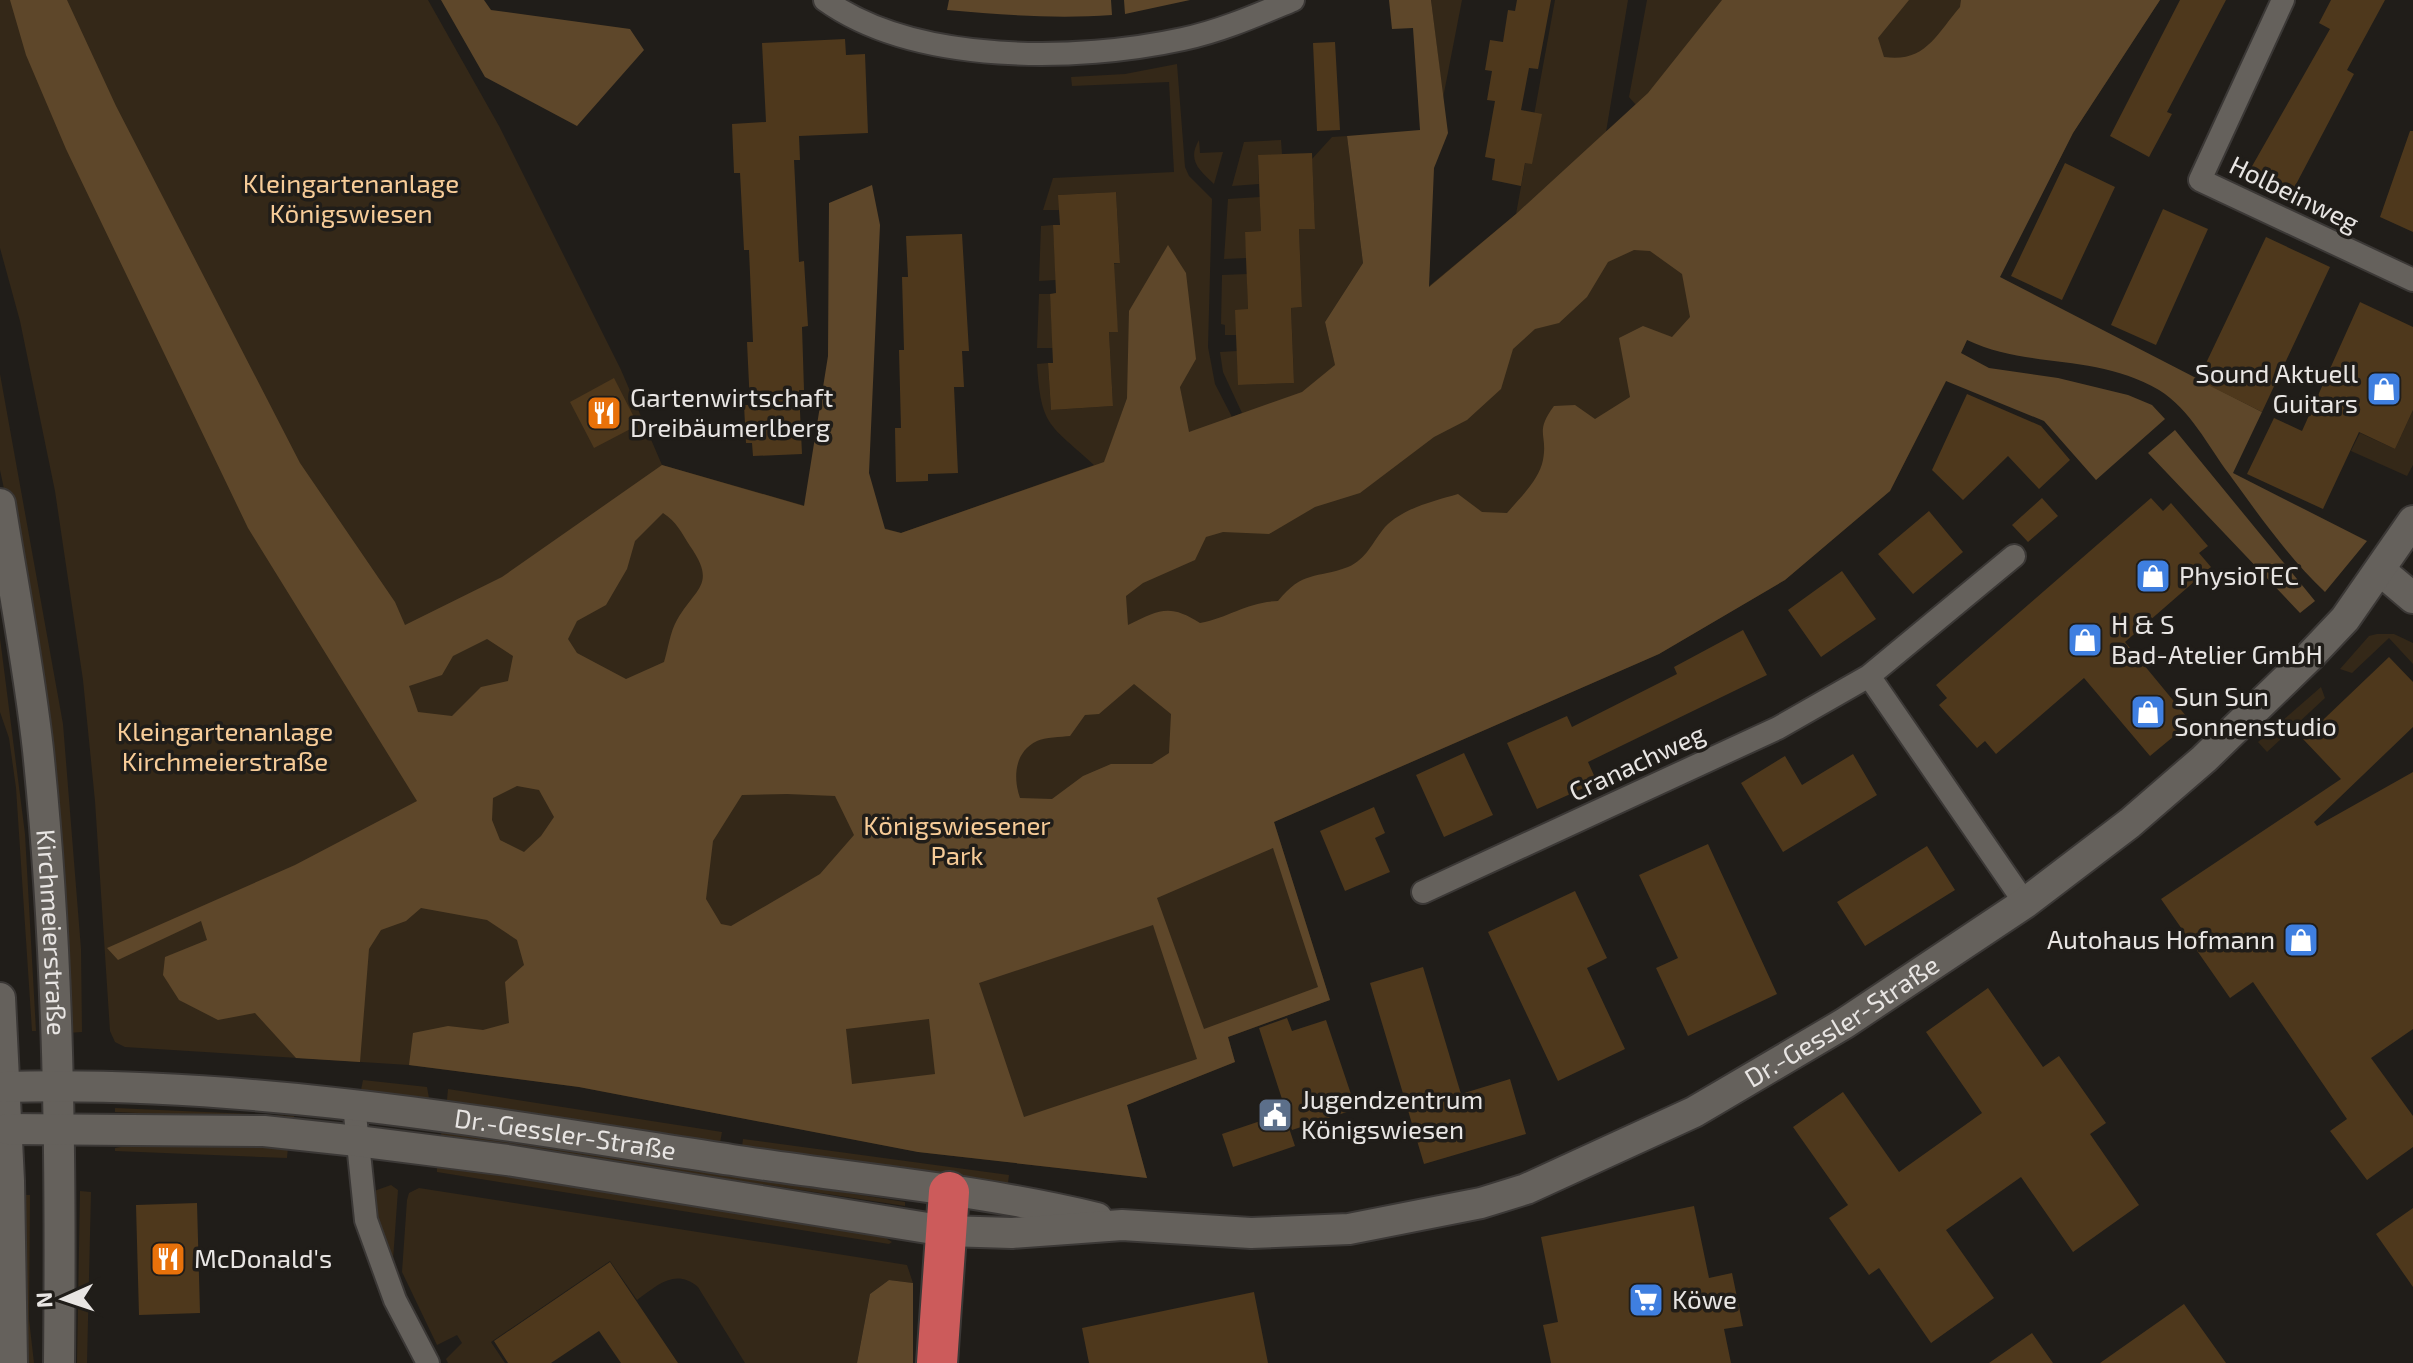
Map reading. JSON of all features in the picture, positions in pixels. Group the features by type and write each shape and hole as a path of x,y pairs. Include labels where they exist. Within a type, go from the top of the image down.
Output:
{"highway":[{"path":"937,1363 949,1192"}],"main road":[{"name":"Kirchmeierstraße","path":"0,504 37,747 49,887 61,1130 59,1363"},
{"name":"Dr.-Gessler-Straße","path":"4,1129 264,1131 357,1141 507,1160 946,1231 1012,1233 1122,1225 1251,1233 1349,1229 1481,1203 1526,1189 1738,1089 2025,903 2130,823 2204,759 2310,656 2345,619 2413,521"},
{"path":"2381,571 2413,598"},
{"path":"0,998 12,1363"},
{"name":"Dr.-Gessler-Straße","path":"2,1088 58,1086 253,1094 444,1115 949,1192 1027,1201 1122,1225"}],"street":[{"path":"825,0 880,29 950,47 1056,53 1122,50 1185,39 1293,0"},
{"name":"Holbeinweg","path":"2283,0 2200,180 2413,280"},
{"name":"Cranachweg","path":"1423,892 1778,728 1869,676 2014,556"},
{"path":"1869,676 2025,903"},
{"path":"354,1105 366,1220 395,1300 428,1363"}],"green space":[{"name":"Königswiesener Park","path":"0,0 428,0 499,126 621,370 662,465 901,533 1094,465 1050,423 1041,401 1037,364 1048,363 1051,410 1113,406 1109,332 1118,331 1110,264 1120,263 1116,192 1059,195 1059,210 1043,210 1053,178 1174,172 1169,82 1072,86 1071,77 1125,74 1177,64 1185,167 1189,176 1212,199 1208,347 1215,384 1232,417 1242,413 1223,372 1220,352 1237,351 1239,385 1294,383 1291,308 1302,307 1299,229 1315,228 1312,159 1332,137 1347,136 1363,263 1325,322 1335,364 1516,214 1555,0 1628,0 1606,132 1636,105 1629,97 1647,0 2160,0 2073,133 1890,491 1785,580 1659,654 1274,822 1330,1000 1228,1037 1235,1062 1127,1105 1147,1178 918,1152 579,1087 409,1065 125,1047 115,1042 110,1031 95,801 83,680 55,491 20,321 0,248","holes":["1180,387 1188,432 1105,461 1127,398"]},
{"name":"Königswiesener Park","path":"10,0 67,0 116,106 300,463 395,602 405,625 502,577 662,465 804,506 828,356 829,203 872,185 880,225 869,473 885,529 901,533 1104,462 1127,398 1129,311 1168,245 1186,273 1196,359 1180,387 1189,432 1302,392 1335,365 1325,322 1363,263 1347,136 1420,130 1413,28 1392,29 1389,0 1431,0 1448,133 1434,168 1429,287 1516,214 1648,93 1722,0 1909,0 1878,38 1884,57 1898,58 1910,56 1928,45 1960,7 1961,0 2160,0 2073,133 2000,277 2262,412 2233,473 2367,541 2325,592 2274,535 2180,407 2159,390 2111,371 2014,355 1967,340 1961,353 1989,368 2058,378 2128,395 2152,405 2165,419 2096,480 2044,421 1946,381 1890,491 1785,580 1659,654 1274,822 1330,1000 1228,1037 1235,1062 1127,1105 1147,1178 918,1152 579,1087 409,1065 413,1033 448,1026 483,1030 509,1023 505,982 524,965 517,940 487,920 421,908 406,921 381,930 369,949 360,1062 296,1058 255,1013 218,1020 179,1000 163,975 165,957 207,940 201,921 118,960 107,948 295,865 417,801 248,528 66,149 26,55","holes":["1634,250 1650,251 1682,274 1690,317 1672,337 1643,326 1619,338 1630,397 1595,419 1575,405 1554,406 1543,428 1544,451 1538,475 1507,513 1482,512 1458,494 1439,499 1392,520 1355,564 1303,580 1278,601 1257,604 1200,623 1180,613 1164,611 1128,625 1126,596 1143,583 1195,560 1206,537 1223,532 1269,534 1315,507 1360,493 1434,437 1467,420 1501,389 1513,349 1535,329 1559,323 1587,297 1608,262","663,513 690,546 698,559 703,578 675,625 664,662 626,679 577,653 568,639 577,621 606,605 627,569 635,541","487,639 513,656 508,681 481,687 452,716 418,712 409,686 442,675 453,656","1134,684 1171,714 1169,753 1152,764 1111,764 1083,776 1052,799 1020,798 1016,774 1024,752 1040,740 1070,736 1085,715 1099,714","517,786 539,790 554,817 541,836 524,852 500,840 492,820 493,798","742,795 835,796 854,835 820,874 731,926 721,924 706,899 713,841","1273,848 1318,987 1204,1029 1157,898","1153,925 1197,1059 1024,1117 979,983","929,1019 935,1074 852,1084 846,1029"]},
{"path":"441,0 484,0 491,10 630,29 644,50 577,126 485,77"},
{"path":"949,0 1111,0 1112,15 1030,16 947,10"},
{"path":"1124,0 1190,0 1125,14"},
{"path":"1431,0 1462,0 1443,98"},
{"path":"1199,140 1200,153 1223,152 1214,184 1196,164 1194,153"},
{"path":"1281,140 1282,154 1258,156 1259,184 1232,186 1244,142"},
{"path":"1260,197 1261,231 1245,232 1247,258 1224,259 1228,199"},
{"path":"1053,225 1056,280 1039,281 1041,226"},
{"path":"1247,274 1248,309 1236,335 1225,335 1225,325 1221,324 1222,275"},
{"path":"1039,294 1050,294 1053,348 1037,348"},
{"path":"0,374 63,724 81,949 82,1032 67,1033 11,522 0,470"},
{"path":"2413,410 2413,465 2407,476 2351,451 2360,433 2395,449"},
{"path":"2175,430 2315,601 2300,613 2148,453"},
{"path":"2394,634 2413,643 2413,664 2389,638 2352,673 2340,669 2369,636"},
{"path":"0,638 25,834 36,1031 32,1031 16,788 9,738 0,712"},
{"path":"2321,687 2325,698 2267,752 2258,742"},
{"path":"363,1080 427,1087 429,1098 361,1090"},
{"path":"448,1089 722,1132 720,1143 447,1100"},
{"path":"115,1108 294,1116 294,1120 115,1112"},
{"path":"442,1129 905,1202 905,1206 441,1135"},
{"path":"743,1139 1009,1175 1008,1183 742,1147"},
{"path":"149,1142 288,1147 287,1158 115,1151 115,1148"},
{"path":"437,1163 878,1233 892,1242 889,1244 437,1172"},
{"path":"391,1185 398,1190 393,1260 373,1204 374,1191"},
{"path":"419,1188 907,1265 913,1283 889,1280 870,1294 857,1363 745,1363 698,1287 690,1281 674,1279 659,1284 637,1300 610,1261 491,1342 505,1363 448,1363 446,1359 462,1343 457,1335 437,1345 402,1272 407,1200 409,1193"},
{"path":"80,1191 91,1192 87,1363 77,1363"},
{"path":"26,1195 30,1195 29,1319 34,1363 24,1363"},
{"path":"889,1280 913,1283 913,1363 857,1363 870,1294"}],"building":[{"path":"1517,0 1551,0 1538,69 1529,68 1521,110 1542,114 1532,164 1525,163 1521,186 1492,180 1495,159 1485,157 1495,101 1487,100 1492,71 1485,70 1490,40 1503,42 1508,10 1515,11"},
{"path":"2180,0 2226,0 2167,112 2172,114 2149,157 2110,136"},
{"path":"2331,0 2385,0 2347,70 2354,74 2293,190 2251,168 2330,29 2319,23"},
{"path":"845,39 846,55 865,54 868,133 799,136 800,160 794,160 799,262 804,261 808,326 802,327 804,390 799,390 802,454 753,456 752,443 746,443 744,405 750,405 747,342 753,342 749,250 744,250 740,173 734,173 732,124 766,122 762,43"},
{"path":"1335,42 1340,130 1317,131 1313,43"},
{"path":"2410,131 2413,131 2413,232 2380,217"},
{"path":"1312,153 1315,229 1299,229 1302,307 1291,308 1294,383 1238,385 1235,310 1248,309 1245,232 1261,231 1258,155"},
{"path":"2065,163 2115,187 2062,300 2011,276"},
{"path":"1116,192 1120,263 1114,263 1118,332 1109,332 1113,406 1051,410 1048,363 1053,363 1050,294 1056,293 1053,225 1060,225 1058,195"},
{"path":"2163,209 2208,229 2156,345 2111,325"},
{"path":"962,234 969,351 962,351 964,387 954,387 958,473 928,474 928,481 896,482 895,428 901,428 899,350 904,350 902,277 908,277 906,236"},
{"path":"2266,237 2330,267 2262,412 2198,380"},
{"path":"2360,302 2413,327 2413,410 2395,449 2359,432 2323,509 2247,474 2274,418 2302,431"},
{"name":"Gartenwirtschaft Dreibäumerlberg","path":"614,378 638,425 594,448 570,402"},
{"path":"1967,394 2041,426 2070,460 2039,489 2008,456 1963,500 1932,470"},
{"path":"2042,498 2058,516 2028,542 2012,525"},
{"path":"2151,498 2163,511 2171,503 2208,546 2199,553 2211,567 2125,642 2191,722 2150,756 2084,678 1996,754 1985,741 1977,748 1939,705 1947,698 1936,685"},
{"path":"1929,511 1963,552 1913,594 1878,554"},
{"path":"1842,571 1876,619 1821,657 1788,610"},
{"path":"1743,630 1767,675 1588,762 1597,782 1537,809 1507,743 1567,716 1572,727 1677,674 1674,667"},
{"name":"Autohaus Hofmann","path":"2389,657 2413,682 2413,727 2314,822 2317,826 2413,772 2413,1029 2371,1058 2413,1116 2413,1147 2367,1180 2330,1131 2347,1119 2253,982 2230,998 2161,899 2341,779 2303,739"},
{"path":"1464,753 1493,815 1444,837 1416,775"},
{"path":"1853,754 1877,795 1783,852 1741,783 1785,756 1802,785"},
{"path":"1374,807 1385,833 1375,838 1390,872 1345,891 1320,831"},
{"path":"1708,844 1777,994 1688,1036 1656,968 1678,958 1639,875"},
{"path":"1927,846 1955,890 1865,946 1837,902"},
{"path":"1575,891 1607,958 1587,968 1625,1049 1558,1081 1488,932"},
{"path":"1423,967 1461,1094 1510,1079 1526,1134 1424,1164 1370,983"},
{"path":"1988,988 2043,1067 2059,1056 2106,1123 2090,1134 2139,1205 2073,1252 2021,1177 1946,1230 1994,1298 1931,1343 1879,1268 1869,1275 1829,1218 1848,1205 1793,1127 1843,1092 1899,1172 1982,1113 1926,1032"},
{"path":"1287,1018 1292,1031 1326,1020 1356,1109 1292,1130 1259,1028"},
{"path":"1284,1113 1295,1146 1233,1167 1222,1134"},
{"name":"McDonald's","path":"197,1203 200,1313 139,1315 136,1205"},
{"name":"Köwe","path":"1694,1206 1709,1278 1732,1273 1743,1326 1724,1329 1731,1363 1551,1363 1543,1325 1558,1322 1541,1237"},
{"path":"2413,1208 2413,1287 2376,1234"},
{"path":"610,1262 678,1363 621,1363 599,1331 551,1363 508,1363 494,1341"},
{"path":"1254,1292 1268,1363 1089,1363 1082,1328"},
{"path":"2184,1304 2226,1363 2100,1363"},
{"path":"2032,1333 2053,1363 1989,1363"}],"place":[{"name":"Sound Aktuell Guitars","path":"2384,389"},
{"name":"Gartenwirtschaft Dreibäumerlberg","path":"604,413"},
{"name":"PhysioTEC","path":"2153,576"},
{"name":"H & S Bad-Atelier GmbH","path":"2085,640"},
{"name":"Sun Sun Sonnenstudio","path":"2148,712"},
{"name":"Autohaus Hofmann","path":"2301,940"},
{"name":"Jugendzentrum Königswiesen","path":"1275,1115"},
{"name":"McDonald's","path":"168,1259"},
{"name":"Köwe","path":"1646,1300"}],"park label":[{"name":"Kleingartenanlage Königswiesen","path":"351,199"},
{"name":"Kleingartenanlage Kirchmeierstraße","path":"225,747"}]}
